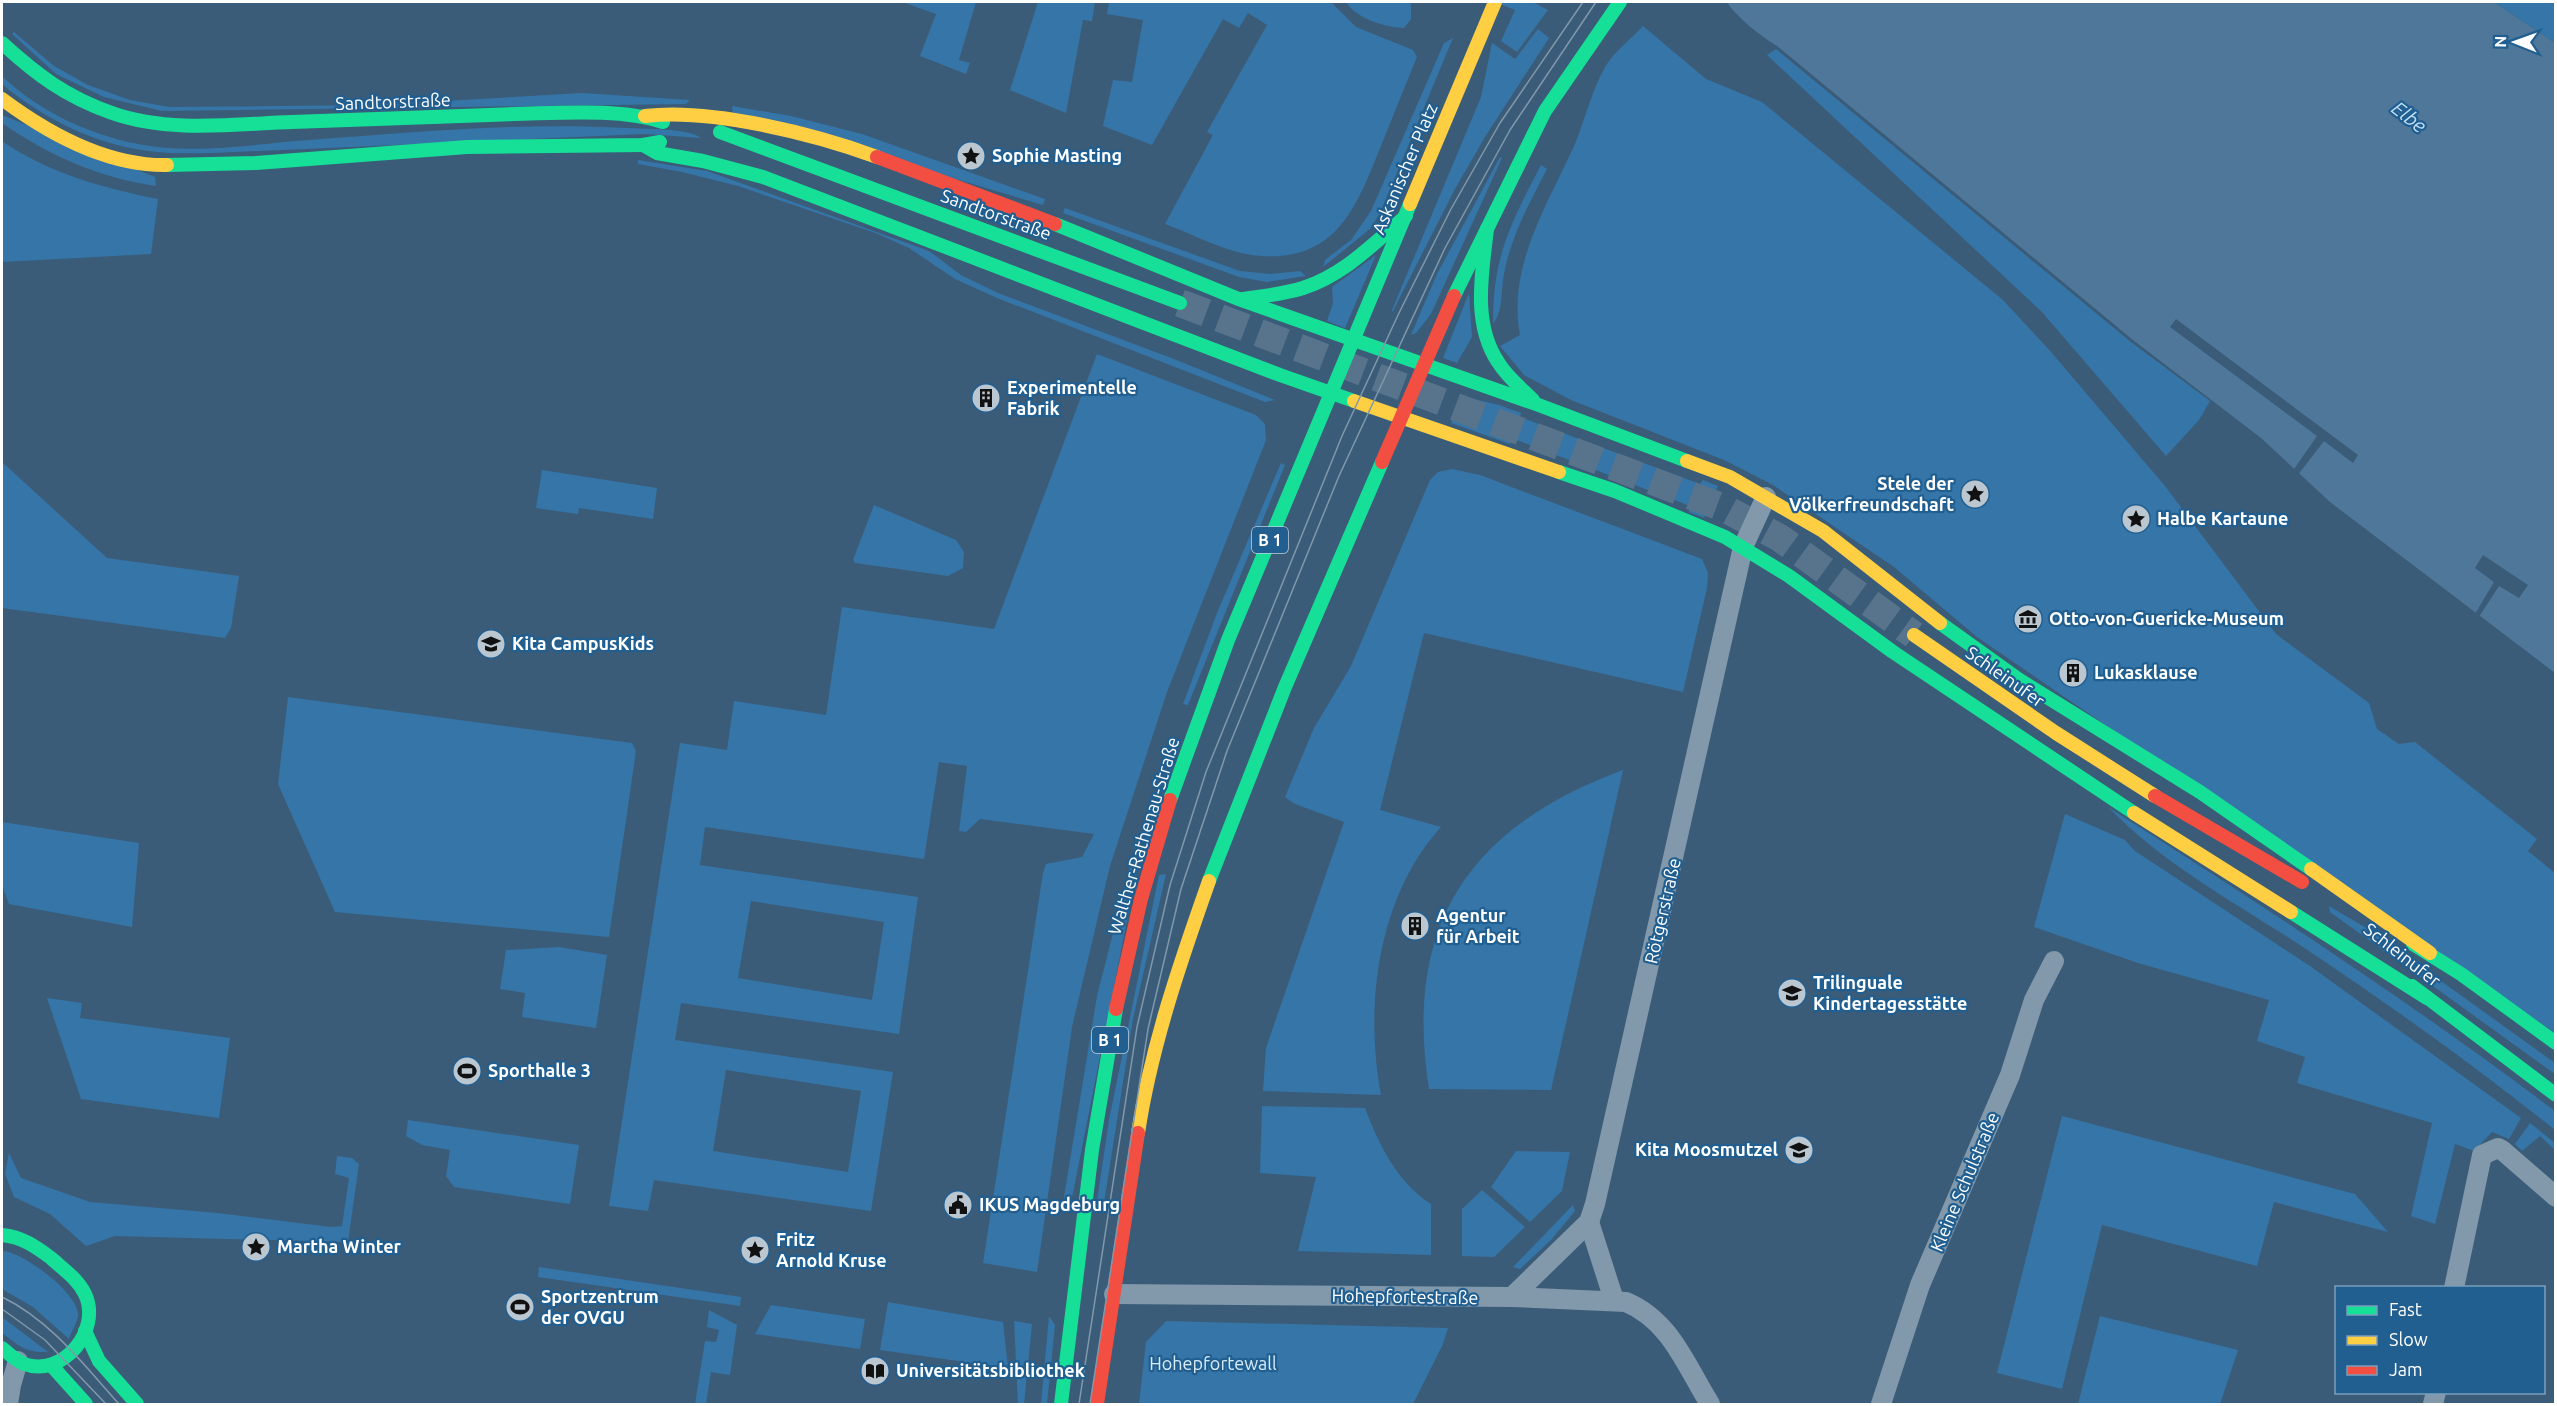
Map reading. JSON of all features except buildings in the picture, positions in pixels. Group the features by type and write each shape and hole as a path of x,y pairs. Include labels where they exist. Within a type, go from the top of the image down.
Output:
{"main road":[{"name":"B 1","path":"1098,1404 1140,1122 1158,1040 1185,949 1285,687 1401,416 1487,223 1545,111 1620,2"},
{"name":"Askanischer Platz","path":"1354,339 1493,7"},
{"name":"Sandtorstraße","path":"2,43 38,76 71,96 114,114 157,123 216,125 554,113 645,116 660,121 685,124 732,136 1180,303"},
{"path":"2,99 35,124 75,143 110,157 156,165 256,163 466,147 569,144 643,146 659,142 711,148"},
{"path":"645,116 662,114 745,122 839,143 1070,230 1241,300 1656,447 1730,477 1823,531 1925,612 2018,679 2200,792 2430,953"},
{"path":"643,146 657,153 703,161 762,177 1331,393 1615,491 1707,529 1743,547 2086,783 2427,998"},
{"name":"Sandtorstraße","path":"730,151 800,162"},
{"path":"1241,300 1305,288 1329,276 1351,263 1406,216"},
{"path":"1487,223 1481,299 1485,337 1501,367 1536,404"},
{"name":"Walther-Rathenau-Straße","path":"1061,1404 1082,1225 1108,1050 1141,898 1156,845 1209,687 1354,339"},
{"name":"Schleinufer","path":"1914,635 2014,707 2229,842 2430,953 2556,1043"},
{"name":"Schleinufer","path":"2229,842 2295,894"},
{"name":"Schleinufer","path":"2314,909 2556,1095"},
{"path":"2,1348 18,1361 34,1366 52,1366 72,1352 85,1331 89,1309 84,1291 68,1272 26,1240 4,1232"},
{"path":"85,1331 99,1361 137,1404"},
{"path":"52,1366 86,1404"}],"street":[{"name":"Rötgerstraße","path":"1512,1297 1588,1222 1602,1184 1743,547 1766,496"},
{"name":"Kleine Schulstraße","path":"1881,1404 1920,1285 2010,1075 2034,999 2054,961"},
{"path":"2454,1286 2482,1155 2498,1148 2508,1154 2556,1197"},
{"path":"1588,1222 1614,1300"},
{"name":"Hohepfortestraße","path":"1114,1294 1614,1300 1637,1307 1664,1329 1710,1404"},
{"path":"8,1404 10,1385 18,1361"}],"green space":[{"path":"902,2 976,2 959,60 970,63 966,74 920,56 936,14"},
{"path":"1038,2 1095,2 1092,21 1083,20 1066,113 1010,90"},
{"path":"1109,2 1331,2 1356,27 1413,50 1417,57 1372,168 1353,208 1341,225 1326,239 1309,249 1287,255 1261,256 1224,248 1165,224 1213,135 1207,132 1267,25 1248,13 1239,28 1223,19 1152,145 1103,126 1113,80 1132,82 1143,20 1107,14"},
{"path":"1346,2 1411,2 1411,19 1404,28 1380,24 1357,13"},
{"path":"1495,2 1533,2 1548,10 1517,52 1501,41 1515,10"},
{"path":"2494,2 2555,2 2555,43"},
{"path":"1643,26 1706,79 1762,102 2003,300 2052,353 2165,486 2276,634 2369,703 2377,729 2399,744 2415,742 2537,839 2528,851 2555,873 2555,1033 1977,637 1894,567 1773,485 1724,460 1571,400 1524,375 1500,346 1520,335 1519,284 1532,236 1575,144 1600,76 1609,61"},
{"path":"1538,29 1549,38 1485,137 1455,189 1392,313 1481,97 1492,43 1515,59"},
{"path":"14,32 54,66 88,85 130,100 169,107 374,105 582,93 690,100 686,104 162,111 104,97 56,74 12,34"},
{"path":"1453,38 1380,213 1370,229 1323,267 1325,260 1351,240 1371,211 1444,43"},
{"path":"1776,49 2131,342 2210,401 2199,420 2166,456 2042,312 1767,55"},
{"path":"2,76 32,100 82,127 119,140 180,149 223,148 428,131 547,126 665,130 687,132 701,138 645,134 213,153 164,153 115,144 74,130 19,97 2,84"},
{"path":"732,106 791,116 862,134 1045,199 1043,205 733,113"},
{"path":"2,115 155,177 156,186 114,177 75,164 19,135 2,123"},
{"path":"2,141 57,171 117,190 158,199 151,254 2,262"},
{"path":"1500,157 1502,158 1431,314 1416,333 1411,335 1437,274"},
{"path":"638,160 707,171 929,251 961,275 998,293 1174,359 1275,400 1265,402 997,298 955,279 909,248 878,234 738,186 638,164"},
{"path":"1541,165 1547,169 1521,220 1511,246 1504,274 1499,314 1493,323 1496,278 1500,258 1513,223"},
{"path":"1065,208 1240,271 1270,274 1300,271 1306,276 1267,282 1239,277 1063,213"},
{"path":"1376,255 1345,328 1327,321 1333,303 1332,287"},
{"path":"1469,293 1472,337 1457,363 1443,358"},
{"path":"1097,354 1256,415 1265,424 1266,440 1167,692 1110,866 1072,1027 1037,1272 983,1263 1043,873 1046,864 1082,857 1094,834 980,819 966,832 959,831 967,766 939,762 924,859 705,827 700,865 918,897 899,1034 681,1003 675,1040 893,1072 871,1211 654,1180 648,1211 609,1206 680,743 727,750 734,701 826,715 842,607 994,629","holes":["751,901 884,922 872,1000 738,978","726,1070 861,1091 848,1172 713,1151"]},
{"path":"1461,396 1499,405 1521,413 1520,417 1700,484 1703,480 1718,486 1704,518 1689,512 1690,506 1514,439 1510,444 1451,423"},
{"path":"2,462 107,558 239,576 231,628 225,638 2,608"},
{"path":"1281,463 1285,465 1188,705 1183,704 1217,613"},
{"path":"1452,469 1480,475 1702,559 1708,573 1707,588 1683,692 1424,633 1380,810 1441,827 1420,855 1403,885 1390,918 1381,953 1374,1025 1381,1095 1263,1091 1266,1048 1344,822 1295,804 1285,797 1314,728 1351,666 1430,480 1438,472"},
{"path":"542,470 657,488 653,519 579,508 578,514 536,508"},
{"path":"874,505 956,540 964,552 963,568 948,576 855,563 853,560"},
{"path":"288,697 632,743 636,751 609,937 335,912 278,784"},
{"path":"1623,770 1551,1090 1429,1089 1424,1030 1427,978 1438,931 1458,889 1487,852 1524,821 1569,793"},
{"path":"2108,807 2334,954 2446,1031 2555,1111 2555,1130 2398,1012 2152,847"},
{"path":"2065,814 2125,840 2135,851 2310,966 2521,1118 2509,1139 2492,1132 2474,1151 2455,1144 2435,1224 2411,1216 2432,1123 2297,1083 2305,1057 2257,1041 2269,1000 2138,963 2034,927"},
{"path":"2,822 139,843 132,927 9,904 2,885"},
{"path":"1136,843 1142,845 1071,1203 1068,1204 1064,1197 1097,996"},
{"path":"1166,874 1133,1019 1103,1209 1096,1208 1109,1120 1159,875"},
{"path":"2329,906 2373,932 2555,1063 2555,1074 2330,912"},
{"path":"559,947 607,955 596,1028 522,1017 525,993 500,989 506,950"},
{"path":"47,998 82,1003 80,1018 230,1038 219,1118 81,1099"},
{"path":"1262,1106 1365,1108 1390,1162 1408,1185 1431,1204 1431,1255 1298,1251 1316,1177 1260,1173"},
{"path":"2062,1116 2355,1194 2388,1232 2274,1202 2257,1266 2102,1225 2062,1389 1997,1373"},
{"path":"408,1120 579,1145 570,1204 454,1187 446,1176 450,1150 422,1145 406,1136"},
{"path":"2530,1123 2555,1143 2555,1150 2540,1136 2522,1151 2515,1144"},
{"path":"1516,1151 1570,1152 1562,1191 1530,1222 1491,1187"},
{"path":"9,1153 21,1178 90,1202 218,1213 331,1227 342,1226 349,1178 335,1174 337,1156 352,1158 359,1164 348,1242 115,1236 86,1246 50,1214 14,1197 5,1174"},
{"path":"1482,1190 1525,1227 1494,1257 1462,1256 1462,1209"},
{"path":"1573,1205 1575,1211 1551,1240 1520,1269 1513,1267"},
{"path":"2,1251 23,1258 35,1266 48,1275 70,1297 78,1316 69,1339 33,1307 2,1289"},
{"path":"539,1267 741,1297 740,1306 538,1277"},
{"path":"888,1302 1003,1322 1008,1368 880,1350"},
{"path":"771,1305 865,1319 860,1349 755,1334"},
{"path":"709,1310 737,1325 730,1375 711,1372 706,1404 695,1404 705,1341 716,1342 719,1330 707,1327"},
{"path":"1049,1316 1055,1325 1047,1404 1041,1404"},
{"path":"2100,1316 2238,1350 2220,1404 2078,1404"},
{"path":"2,1317 48,1352 28,1350 8,1338 2,1333"},
{"path":"1014,1321 1032,1324 1024,1404 1018,1404"},
{"name":"Hohepfortewall","path":"1166,1321 1448,1328 1443,1344 1413,1404 1139,1404 1146,1342"}],"water":[{"name":"Elbe","path":"1727,2 2494,2 2555,43 2555,673 2330,502 2261,438 2133,340 1777,46 1749,26"}],"pier":[{"path":"2176,319 2358,455 2353,463 2324,441 2297,476 2292,472 2317,436 2170,327"},
{"path":"2483,555 2528,585 2519,598 2499,586 2479,617 2475,614 2494,582 2475,568"}],"tunnel":[{"path":"1180,303 1724,508 1780,538 1914,635"}],"tram line":[{"path":"1079,1404 1137,1027 1170,885 1206,772 1342,436 1399,313 1451,209 1500,123 1583,2"},
{"path":"1090,1404 1148,1029 1181,889 1227,751 1339,476 1445,248 1510,130 1596,2"},
{"path":"2,1297 36,1318 51,1331 119,1404"},
{"path":"2,1309 45,1340 106,1404"}],"traffic: fast":[{"path":"1454,296 1545,111 1620,2"},
{"path":"2,43 40,75 80,100 112,113 156,123 201,126 570,112 628,115 663,122"},
{"path":"720,132 1180,303"},
{"path":"167,165 256,163 467,147 643,145 660,142"},
{"path":"643,145 657,153 703,161 763,177 1280,375 1354,401"},
{"path":"1170,800 1228,640 1410,204"},
{"path":"1243,299 1303,288 1332,275 1358,257 1406,216"},
{"path":"1055,224 1241,300 1536,404 1687,461"},
{"path":"1487,229 1481,280 1485,331 1490,347 1502,367 1533,400"},
{"path":"1209,881 1285,687 1382,462"},
{"path":"1559,472 1615,491 1725,537 1789,576 1893,652 2134,813"},
{"path":"1940,623 2018,679 2200,792 2311,869"},
{"path":"2291,912 2427,998"},
{"path":"2413,944 2461,974 2556,1043"},
{"path":"2412,986 2556,1095"},
{"path":"1061,1404 1092,1150 1116,1009"},
{"path":"2,1235 28,1243 51,1258 78,1284 85,1294 89,1308 88,1322 76,1348 52,1364 39,1366 24,1364 2,1348"},
{"path":"85,1331 99,1361 137,1404"},
{"path":"52,1366 86,1404"}],"traffic: slow":[{"path":"1410,204 1495,2"},
{"path":"2,99 39,124 80,146 123,160 167,165"},
{"path":"645,116 700,116 731,119 794,132 877,157"},
{"path":"1354,401 1559,472"},
{"path":"1687,461 1730,477 1823,531 1940,623"},
{"path":"1914,635 2056,733 2155,796"},
{"path":"2134,813 2291,912"},
{"path":"2311,869 2430,953"},
{"path":"1138,1133 1150,1069 1159,1037 1177,974 1209,881"}],"traffic: jam":[{"path":"877,157 1055,224"},
{"path":"1382,462 1454,296"},
{"path":"2155,796 2302,882"},
{"path":"1116,1009 1141,899 1170,800"},
{"path":"1097,1404 1138,1133"}],"place":[{"name":"Sophie Masting","path":"971,156"},
{"name":"Experimentelle Fabrik","path":"986,398"},
{"name":"Stele der Völkerfreundschaft","path":"1975,494"},
{"name":"Halbe Kartaune","path":"2136,519"},
{"name":"Otto-von-Guericke-Museum","path":"2028,619"},
{"name":"Kita CampusKids","path":"491,644"},
{"name":"Lukasklause","path":"2073,673"},
{"name":"Agentur für Arbeit","path":"1415,926"},
{"name":"Trilinguale Kindertagesstätte","path":"1792,993"},
{"name":"Sporthalle 3","path":"467,1071"},
{"name":"Kita Moosmutzel","path":"1799,1150"},
{"name":"IKUS Magdeburg","path":"958,1205"},
{"name":"Martha Winter","path":"256,1247"},
{"name":"Fritz Arnold Kruse","path":"755,1250"},
{"name":"Sportzentrum der OVGU","path":"520,1307"},
{"name":"Universitätsbibliothek","path":"875,1371"}]}
